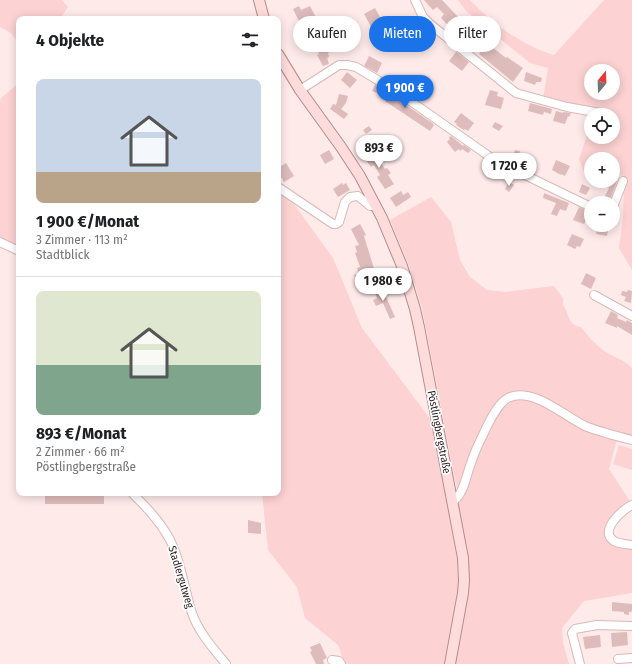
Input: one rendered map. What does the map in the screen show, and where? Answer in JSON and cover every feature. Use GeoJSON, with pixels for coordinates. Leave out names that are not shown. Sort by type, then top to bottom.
{"type":"FeatureCollection","features":[{"type":"Feature","properties":{"kind":"main road"},"geometry":{"type":"LineString","coordinates":[[258,0],[263,16]]}},
{"type":"Feature","properties":{"kind":"main road","name":"Pöstlingbergstraße"},"geometry":{"type":"LineString","coordinates":[[281,58],[347,156],[376,206],[402,266],[415,309],[463,558],[464,581],[461,607],[450,664]]}},
{"type":"Feature","properties":{"kind":"street"},"geometry":{"type":"LineString","coordinates":[[415,0],[423,17],[430,24],[516,93],[566,107],[584,110]]}},
{"type":"Feature","properties":{"kind":"street"},"geometry":{"type":"LineString","coordinates":[[302,89],[339,65],[347,64],[356,67],[399,93],[503,166],[527,176],[584,204]]}},
{"type":"Feature","properties":{"kind":"street"},"geometry":{"type":"LineString","coordinates":[[617,196],[623,181]]}},
{"type":"Feature","properties":{"kind":"street"},"geometry":{"type":"LineString","coordinates":[[281,189],[329,223],[333,224],[339,222],[345,202],[350,197],[358,196],[370,206],[376,206]]}},
{"type":"Feature","properties":{"kind":"street"},"geometry":{"type":"LineString","coordinates":[[0,242],[16,250]]}},
{"type":"Feature","properties":{"kind":"street"},"geometry":{"type":"LineString","coordinates":[[594,295],[632,316]]}},
{"type":"Feature","properties":{"kind":"street"},"geometry":{"type":"LineString","coordinates":[[452,500],[456,499],[461,493],[474,454],[494,414],[500,405],[509,397],[520,395],[534,398],[586,426],[604,433],[632,440]]}},
{"type":"Feature","properties":{"kind":"street","name":"Stadlergutweg"},"geometry":{"type":"LineString","coordinates":[[135,496],[156,519],[169,539],[177,558],[195,620],[204,636],[226,664]]}},
{"type":"Feature","properties":{"kind":"street"},"geometry":{"type":"LineString","coordinates":[[632,505],[616,517],[612,524],[610,533],[611,539],[615,542],[632,545]]}},
{"type":"Feature","properties":{"kind":"street"},"geometry":{"type":"LineString","coordinates":[[580,664],[572,633],[574,629],[598,625],[632,626]]}},
{"type":"Feature","properties":{"kind":"street"},"geometry":{"type":"LineString","coordinates":[[618,659],[632,658]]}},
{"type":"Feature","properties":{"kind":"street"},"geometry":{"type":"LineString","coordinates":[[332,660],[339,661],[341,664]]}},
{"type":"Feature","properties":{"kind":"shaded area"},"geometry":{"type":"Polygon","coordinates":[[[0,0],[62,0],[68,7],[62,16],[16,16],[16,40],[11,33],[0,27],[0,0]]]}},
{"type":"Feature","properties":{"kind":"shaded area"},"geometry":{"type":"Polygon","coordinates":[[[458,0],[470,0],[487,16],[472,16],[458,0]]]}},
{"type":"Feature","properties":{"kind":"shaded area"},"geometry":{"type":"Polygon","coordinates":[[[604,0],[632,0],[632,270],[619,248],[623,218],[624,176],[620,175],[620,152],[584,152],[584,172],[579,159],[584,144],[620,144],[620,108],[584,108],[584,112],[543,99],[548,68],[530,63],[501,40],[501,27],[530,46],[554,55],[604,0]]]}},
{"type":"Feature","properties":{"kind":"shaded area"},"geometry":{"type":"Polygon","coordinates":[[[16,86],[16,246],[0,237],[1,98],[16,86]]]}},
{"type":"Feature","properties":{"kind":"shaded area"},"geometry":{"type":"Polygon","coordinates":[[[281,186],[333,258],[362,328],[431,420],[457,558],[458,581],[467,584],[458,507],[471,470],[490,428],[502,407],[510,399],[526,398],[617,439],[609,469],[631,503],[611,521],[613,540],[632,549],[632,593],[584,601],[562,628],[563,643],[569,664],[345,664],[338,645],[305,618],[297,587],[268,550],[262,496],[281,496],[281,186]]]}},
{"type":"Feature","properties":{"kind":"shaded area"},"geometry":{"type":"Polygon","coordinates":[[[431,197],[451,222],[460,260],[470,277],[487,290],[506,292],[554,286],[563,298],[563,305],[571,322],[576,326],[581,327],[603,350],[625,362],[632,368],[632,437],[605,430],[587,423],[556,405],[508,395],[457,490],[422,308],[408,263],[390,220],[431,197]]]}},
{"type":"Feature","properties":{"kind":"shaded area"},"geometry":{"type":"Polygon","coordinates":[[[619,445],[632,449],[632,470],[613,464],[619,445]]]}},
{"type":"Feature","properties":{"kind":"building"},"geometry":{"type":"Polygon","coordinates":[[[424,0],[442,0],[457,16],[444,16],[444,21],[441,18],[444,14],[437,7],[433,10],[424,0]]]}},
{"type":"Feature","properties":{"kind":"building"},"geometry":{"type":"Polygon","coordinates":[[[299,6],[301,10],[310,6],[315,16],[296,16],[293,9],[299,6]]]}},
{"type":"Feature","properties":{"kind":"building"},"geometry":{"type":"Polygon","coordinates":[[[375,8],[379,16],[369,16],[369,23],[364,14],[375,8]]]}},
{"type":"Feature","properties":{"kind":"building"},"geometry":{"type":"Polygon","coordinates":[[[318,52],[330,52],[328,53],[329,57],[327,58],[329,64],[323,66],[317,55],[319,54],[318,52]]]}},
{"type":"Feature","properties":{"kind":"building"},"geometry":{"type":"Polygon","coordinates":[[[456,52],[469,62],[462,71],[449,61],[456,52]]]}},
{"type":"Feature","properties":{"kind":"building"},"geometry":{"type":"Polygon","coordinates":[[[480,52],[498,52],[523,68],[513,82],[479,54],[480,52]]]}},
{"type":"Feature","properties":{"kind":"building"},"geometry":{"type":"Polygon","coordinates":[[[369,56],[382,63],[377,73],[364,66],[369,56]]]}},
{"type":"Feature","properties":{"kind":"building"},"geometry":{"type":"Polygon","coordinates":[[[347,72],[357,80],[350,88],[341,80],[347,72]]]}},
{"type":"Feature","properties":{"kind":"building"},"geometry":{"type":"Polygon","coordinates":[[[526,72],[542,78],[541,82],[536,82],[535,85],[524,81],[526,72]]]}},
{"type":"Feature","properties":{"kind":"building"},"geometry":{"type":"Polygon","coordinates":[[[375,85],[432,123],[434,125],[430,131],[385,101],[388,97],[372,91],[375,85]]]}},
{"type":"Feature","properties":{"kind":"building"},"geometry":{"type":"Polygon","coordinates":[[[490,90],[498,92],[497,96],[504,98],[501,109],[485,105],[490,90]]]}},
{"type":"Feature","properties":{"kind":"building"},"geometry":{"type":"Polygon","coordinates":[[[339,94],[348,96],[346,103],[341,109],[348,114],[344,119],[330,109],[333,104],[336,105],[339,94]]]}},
{"type":"Feature","properties":{"kind":"building"},"geometry":{"type":"Polygon","coordinates":[[[530,103],[552,109],[551,114],[544,112],[543,115],[528,111],[530,103]]]}},
{"type":"Feature","properties":{"kind":"building"},"geometry":{"type":"Polygon","coordinates":[[[556,111],[571,113],[565,124],[553,121],[556,111]]]}},
{"type":"Feature","properties":{"kind":"building"},"geometry":{"type":"Polygon","coordinates":[[[461,113],[474,123],[468,131],[456,125],[457,124],[454,122],[461,113]]]}},
{"type":"Feature","properties":{"kind":"building"},"geometry":{"type":"Polygon","coordinates":[[[495,122],[503,126],[499,131],[492,127],[495,122]]]}},
{"type":"Feature","properties":{"kind":"building"},"geometry":{"type":"Polygon","coordinates":[[[369,126],[372,130],[366,134],[363,130],[369,126]]]}},
{"type":"Feature","properties":{"kind":"building"},"geometry":{"type":"Polygon","coordinates":[[[451,136],[463,146],[464,145],[471,150],[468,153],[462,149],[455,152],[447,142],[451,136]]]}},
{"type":"Feature","properties":{"kind":"building"},"geometry":{"type":"Polygon","coordinates":[[[329,150],[334,159],[325,164],[320,155],[329,150]]]}},
{"type":"Feature","properties":{"kind":"building"},"geometry":{"type":"Polygon","coordinates":[[[372,150],[385,169],[387,168],[391,173],[388,175],[394,184],[385,189],[377,177],[380,175],[374,165],[371,167],[363,156],[372,150]]]}},
{"type":"Feature","properties":{"kind":"building"},"geometry":{"type":"Polygon","coordinates":[[[515,150],[520,151],[518,157],[513,155],[515,150]]]}},
{"type":"Feature","properties":{"kind":"building"},"geometry":{"type":"Polygon","coordinates":[[[556,160],[570,166],[565,176],[552,170],[556,160]]]}},
{"type":"Feature","properties":{"kind":"building"},"geometry":{"type":"Polygon","coordinates":[[[286,163],[294,176],[284,182],[281,177],[281,166],[286,163]]]}},
{"type":"Feature","properties":{"kind":"building"},"geometry":{"type":"Polygon","coordinates":[[[509,182],[514,185],[509,192],[505,189],[509,182]]]}},
{"type":"Feature","properties":{"kind":"building"},"geometry":{"type":"Polygon","coordinates":[[[342,183],[343,185],[346,183],[350,190],[338,197],[333,189],[342,183]]]}},
{"type":"Feature","properties":{"kind":"building"},"geometry":{"type":"Polygon","coordinates":[[[582,184],[584,185],[584,188],[590,188],[586,195],[579,192],[582,184]]]}},
{"type":"Feature","properties":{"kind":"building"},"geometry":{"type":"Polygon","coordinates":[[[609,188],[614,188],[612,196],[605,196],[609,188]]]}},
{"type":"Feature","properties":{"kind":"building"},"geometry":{"type":"Polygon","coordinates":[[[401,191],[403,195],[408,192],[411,197],[396,207],[390,198],[401,191]]]}},
{"type":"Feature","properties":{"kind":"building"},"geometry":{"type":"Polygon","coordinates":[[[544,193],[569,203],[566,211],[560,209],[557,216],[551,214],[556,203],[543,198],[544,193]]]}},
{"type":"Feature","properties":{"kind":"building"},"geometry":{"type":"Polygon","coordinates":[[[579,207],[584,209],[584,224],[573,220],[579,207]]]}},
{"type":"Feature","properties":{"kind":"building"},"geometry":{"type":"Polygon","coordinates":[[[360,224],[366,235],[364,236],[376,275],[366,278],[367,282],[358,285],[354,275],[359,274],[357,268],[360,267],[355,253],[357,252],[355,246],[359,245],[351,229],[360,224]]]}},
{"type":"Feature","properties":{"kind":"building"},"geometry":{"type":"Polygon","coordinates":[[[596,232],[608,232],[607,236],[596,234],[596,232]]]}},
{"type":"Feature","properties":{"kind":"building"},"geometry":{"type":"Polygon","coordinates":[[[572,234],[584,239],[580,247],[577,246],[575,249],[567,245],[572,234]]]}},
{"type":"Feature","properties":{"kind":"building"},"geometry":{"type":"Polygon","coordinates":[[[586,273],[596,278],[591,289],[581,284],[586,273]]]}},
{"type":"Feature","properties":{"kind":"building"},"geometry":{"type":"Polygon","coordinates":[[[382,288],[395,317],[390,319],[383,303],[376,306],[373,300],[377,298],[374,291],[382,288]]]}},
{"type":"Feature","properties":{"kind":"building"},"geometry":{"type":"Polygon","coordinates":[[[628,290],[632,291],[631,303],[624,301],[626,297],[621,295],[622,291],[627,292],[628,290]]]}},
{"type":"Feature","properties":{"kind":"building"},"geometry":{"type":"Polygon","coordinates":[[[611,311],[618,315],[617,318],[626,322],[627,320],[632,323],[632,335],[617,326],[617,328],[605,323],[611,311]]]}},
{"type":"Feature","properties":{"kind":"building"},"geometry":{"type":"Polygon","coordinates":[[[45,496],[104,496],[104,504],[45,504],[45,496]]]}},
{"type":"Feature","properties":{"kind":"building"},"geometry":{"type":"Polygon","coordinates":[[[248,520],[261,523],[261,534],[248,533],[248,520]]]}},
{"type":"Feature","properties":{"kind":"building"},"geometry":{"type":"Polygon","coordinates":[[[612,602],[632,604],[632,611],[629,612],[629,615],[624,614],[624,612],[612,611],[612,602]]]}},
{"type":"Feature","properties":{"kind":"building"},"geometry":{"type":"Polygon","coordinates":[[[627,632],[628,645],[612,647],[611,633],[627,632]]]}},
{"type":"Feature","properties":{"kind":"building"},"geometry":{"type":"Polygon","coordinates":[[[600,635],[601,647],[585,649],[583,637],[600,635]]]}},
{"type":"Feature","properties":{"kind":"building"},"geometry":{"type":"Polygon","coordinates":[[[320,643],[327,658],[323,660],[324,664],[316,664],[310,652],[312,651],[310,647],[320,643]]]}}]}
